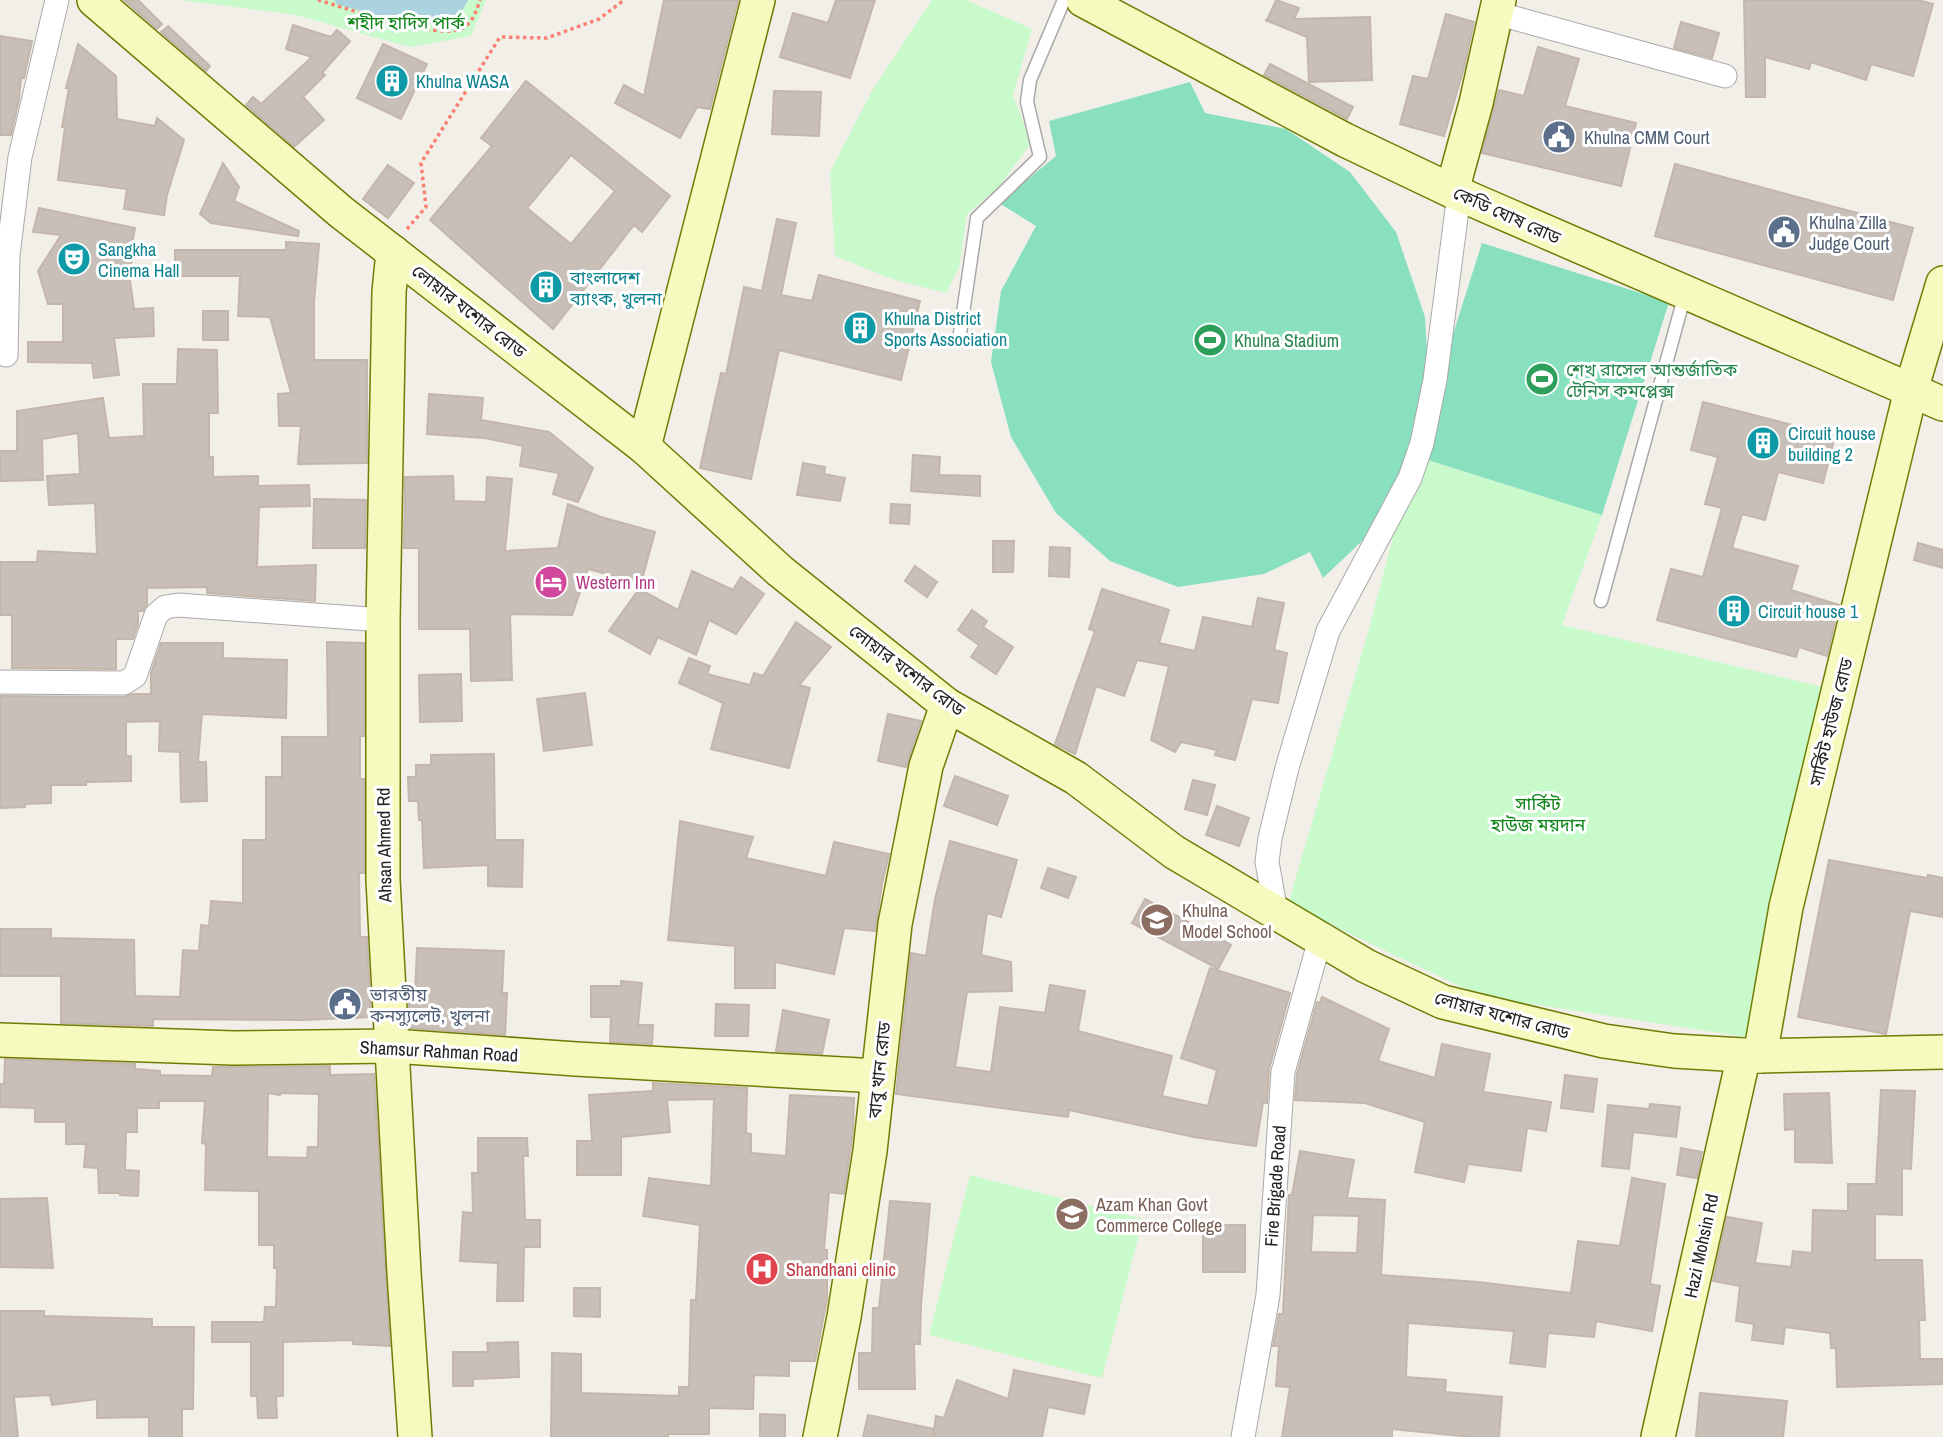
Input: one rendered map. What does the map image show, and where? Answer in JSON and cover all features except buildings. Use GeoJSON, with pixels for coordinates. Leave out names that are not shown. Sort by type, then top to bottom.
{"type":"FeatureCollection","features":[{"type":"Feature","properties":{"kind":"main road","name":"লোয়ার যশোর রোড"},"geometry":{"type":"LineString","coordinates":[[94,0],[341,212],[644,447],[780,571],[947,705],[1076,778],[1174,852],[1366,966],[1443,1002],[1604,1041],[1674,1051],[1752,1055],[1943,1052]]}},
{"type":"Feature","properties":{"kind":"main road"},"geometry":{"type":"LineString","coordinates":[[644,447],[758,0]]}},
{"type":"Feature","properties":{"kind":"main road","name":"কেডি ঘোষ রোড"},"geometry":{"type":"LineString","coordinates":[[1083,0],[1345,140],[1456,193],[1943,404]]}},
{"type":"Feature","properties":{"kind":"main road"},"geometry":{"type":"LineString","coordinates":[[1456,193],[1498,7]]}},
{"type":"Feature","properties":{"kind":"main road","name":"Ahsan Ahmed Rd"},"geometry":{"type":"LineString","coordinates":[[392,250],[383,621],[383,880],[415,1437]]}},
{"type":"Feature","properties":{"kind":"main road","name":"সার্কিট হাউজ রোড"},"geometry":{"type":"LineString","coordinates":[[1752,1055],[1911,390],[1943,283]]}},
{"type":"Feature","properties":{"kind":"main road","name":"বাবু খান রোড"},"geometry":{"type":"LineString","coordinates":[[820,1437],[844,1317],[870,1151],[895,924],[926,766],[947,705]]}},
{"type":"Feature","properties":{"kind":"main road","name":"Shamsur Rahman Road"},"geometry":{"type":"LineString","coordinates":[[0,1040],[233,1048],[393,1046],[878,1076]]}},
{"type":"Feature","properties":{"kind":"main road","name":"Hazi Mohsin Rd"},"geometry":{"type":"LineString","coordinates":[[1658,1437],[1752,1055]]}},
{"type":"Feature","properties":{"kind":"street"},"geometry":{"type":"LineString","coordinates":[[6,355],[8,255],[20,157],[57,0]]}},
{"type":"Feature","properties":{"kind":"street"},"geometry":{"type":"LineString","coordinates":[[1498,7],[1725,76]]}},
{"type":"Feature","properties":{"kind":"street"},"geometry":{"type":"LineString","coordinates":[[1271,910],[1274,901],[1267,862],[1270,838],[1287,768],[1328,631],[1410,478],[1422,443],[1435,380],[1456,193]]}},
{"type":"Feature","properties":{"kind":"street"},"geometry":{"type":"LineString","coordinates":[[0,682],[124,683],[135,676],[156,615],[165,607],[177,605],[383,621]]}},
{"type":"Feature","properties":{"kind":"street","name":"Fire Brigade Road"},"geometry":{"type":"LineString","coordinates":[[1243,1437],[1268,1295],[1283,1072],[1320,939]]}},
{"type":"Feature","properties":{"kind":"lane"},"geometry":{"type":"LineString","coordinates":[[959,340],[977,218],[1040,157],[1027,102],[1030,80],[1064,0]]}},
{"type":"Feature","properties":{"kind":"lane"},"geometry":{"type":"LineString","coordinates":[[1601,601],[1685,294]]}},
{"type":"Feature","properties":{"kind":"path"},"geometry":{"type":"LineString","coordinates":[[318,0],[421,29],[447,32],[463,29],[475,16],[480,0]]}},
{"type":"Feature","properties":{"kind":"path"},"geometry":{"type":"LineString","coordinates":[[392,250],[426,207],[421,163],[500,37],[547,37],[599,19],[624,0]]}},
{"type":"Feature","properties":{"kind":"green space","name":"শহীদ হাদিস পার্ক"},"geometry":{"type":"Polygon","coordinates":[[[180,0],[486,0],[471,36],[410,47],[296,15],[180,0]]]}},
{"type":"Feature","properties":{"kind":"green space"},"geometry":{"type":"Polygon","coordinates":[[[932,0],[966,0],[1032,29],[1013,95],[1031,143],[998,188],[967,214],[959,268],[946,293],[892,279],[835,256],[830,172],[872,91],[932,0]]]}},
{"type":"Feature","properties":{"kind":"green space","name":"Khulna Stadium"},"geometry":{"type":"Polygon","coordinates":[[[1190,82],[1205,113],[1286,129],[1350,172],[1396,232],[1425,317],[1429,390],[1419,441],[1482,243],[1669,302],[1602,515],[1415,456],[1379,525],[1323,578],[1310,552],[1264,574],[1178,587],[1110,561],[1056,513],[1011,437],[991,362],[1001,291],[1036,226],[999,203],[1056,156],[1049,121],[1190,82]]]}},
{"type":"Feature","properties":{"kind":"green space","name":"সার্কিট হাউজ ময়দান"},"geometry":{"type":"Polygon","coordinates":[[[1414,456],[1602,515],[1562,625],[1831,689],[1746,1037],[1480,996],[1288,904],[1369,629],[1414,456]]]}},
{"type":"Feature","properties":{"kind":"green space","name":"Azam Khan Govt Commerce College"},"geometry":{"type":"Polygon","coordinates":[[[970,1175],[1143,1219],[1102,1378],[929,1335],[970,1175]]]}},
{"type":"Feature","properties":{"kind":"water"},"geometry":{"type":"Polygon","coordinates":[[[335,0],[468,0],[454,26],[391,19],[336,4],[335,0]]]}},
{"type":"Feature","properties":{"kind":"place","name":"Khulna WASA"},"geometry":{"type":"Point","coordinates":[392,81]}},
{"type":"Feature","properties":{"kind":"place","name":"Khulna CMM Court"},"geometry":{"type":"Point","coordinates":[1559,137]}},
{"type":"Feature","properties":{"kind":"place","name":"Khulna Zilla Judge Court"},"geometry":{"type":"Point","coordinates":[1784,232]}},
{"type":"Feature","properties":{"kind":"place","name":"Sangkha Cinema Hall"},"geometry":{"type":"Point","coordinates":[74,259]}},
{"type":"Feature","properties":{"kind":"place","name":"বাংলাদেশ ব্যাংক, খুলনা"},"geometry":{"type":"Point","coordinates":[546,287]}},
{"type":"Feature","properties":{"kind":"place","name":"Khulna District Sports Association"},"geometry":{"type":"Point","coordinates":[860,328]}},
{"type":"Feature","properties":{"kind":"place","name":"Khulna Stadium"},"geometry":{"type":"Point","coordinates":[1210,340]}},
{"type":"Feature","properties":{"kind":"place","name":"শেখ রাসেল আন্তর্জাতিক টেনিস কমপ্লেক্স"},"geometry":{"type":"Point","coordinates":[1542,379]}},
{"type":"Feature","properties":{"kind":"place","name":"Circuit house building 2"},"geometry":{"type":"Point","coordinates":[1763,443]}},
{"type":"Feature","properties":{"kind":"place","name":"Western Inn"},"geometry":{"type":"Point","coordinates":[551,582]}},
{"type":"Feature","properties":{"kind":"place","name":"Circuit house 1"},"geometry":{"type":"Point","coordinates":[1734,611]}},
{"type":"Feature","properties":{"kind":"place","name":"Khulna Model School"},"geometry":{"type":"Point","coordinates":[1157,920]}},
{"type":"Feature","properties":{"kind":"place","name":"ভারতীয় কনস্যুলেট, খুলনা"},"geometry":{"type":"Point","coordinates":[345,1004]}},
{"type":"Feature","properties":{"kind":"place","name":"Azam Khan Govt Commerce College"},"geometry":{"type":"Point","coordinates":[1072,1214]}},
{"type":"Feature","properties":{"kind":"place","name":"Shandhani clinic"},"geometry":{"type":"Point","coordinates":[762,1269]}}]}
